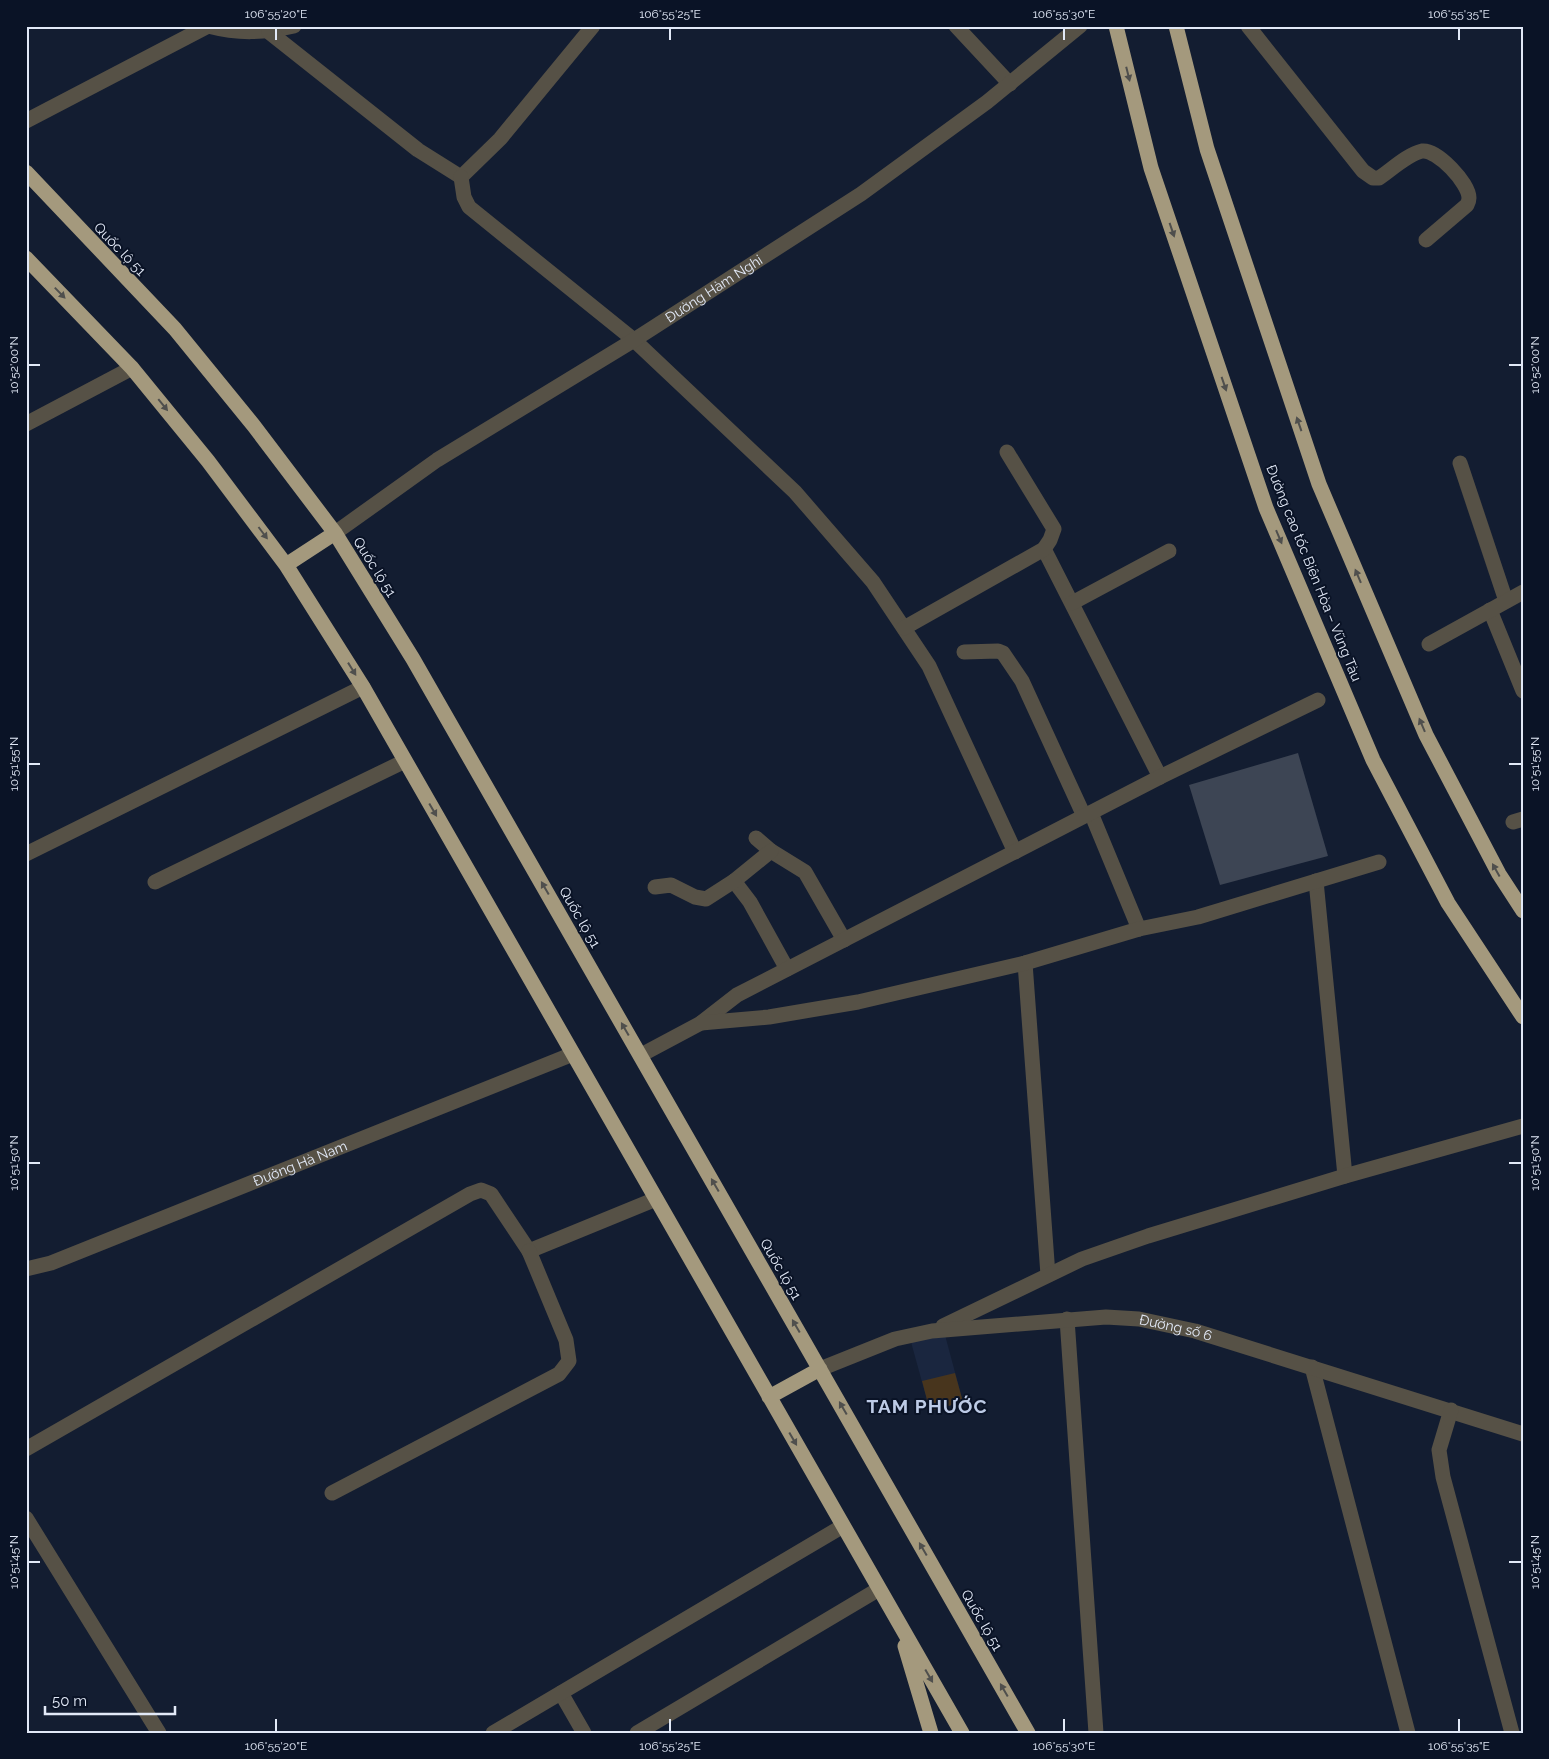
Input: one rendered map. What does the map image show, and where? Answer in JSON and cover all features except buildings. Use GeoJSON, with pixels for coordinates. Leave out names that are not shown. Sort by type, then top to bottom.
{"type":"FeatureCollection","features":[{"type":"Feature","properties":{"kind":"highway","name":"Đường cao tốc Biên Hòa – Vũng Tàu"},"geometry":{"type":"LineString","coordinates":[[1116,26],[1151,168],[1266,508],[1373,760],[1448,904],[1523,1017]]}},
{"type":"Feature","properties":{"kind":"highway"},"geometry":{"type":"LineString","coordinates":[[1176,26],[1207,149],[1319,484],[1426,734],[1499,874],[1523,911]]}},
{"type":"Feature","properties":{"kind":"highway","name":"Quốc lộ 51"},"geometry":{"type":"LineString","coordinates":[[26,172],[175,329],[254,426],[334,533],[414,659],[1028,1733]]}},
{"type":"Feature","properties":{"kind":"highway"},"geometry":{"type":"LineString","coordinates":[[26,258],[132,368],[208,461],[286,565],[363,688],[962,1733]]}},
{"type":"Feature","properties":{"kind":"highway"},"geometry":{"type":"LineString","coordinates":[[286,565],[334,533]]}},
{"type":"Feature","properties":{"kind":"highway"},"geometry":{"type":"LineString","coordinates":[[769,1397],[820,1368]]}},
{"type":"Feature","properties":{"kind":"highway"},"geometry":{"type":"LineString","coordinates":[[896,1618],[931,1733]]}},
{"type":"Feature","properties":{"kind":"street"},"geometry":{"type":"LineString","coordinates":[[26,121],[208,26],[245,33],[269,32],[294,26]]}},
{"type":"Feature","properties":{"kind":"street"},"geometry":{"type":"LineString","coordinates":[[461,177],[500,139],[594,26]]}},
{"type":"Feature","properties":{"kind":"street"},"geometry":{"type":"LineString","coordinates":[[956,26],[1010,84]]}},
{"type":"Feature","properties":{"kind":"street"},"geometry":{"type":"LineString","coordinates":[[1248,26],[1363,171],[1373,178],[1379,178],[1417,153],[1430,152],[1443,158],[1467,190],[1469,197],[1467,205],[1426,240]]}},
{"type":"Feature","properties":{"kind":"street","name":"Đường Hàm Nghi"},"geometry":{"type":"LineString","coordinates":[[334,533],[437,460],[634,340],[861,194],[1010,84],[1075,28]]}},
{"type":"Feature","properties":{"kind":"street"},"geometry":{"type":"LineString","coordinates":[[269,32],[418,150],[461,177],[464,197],[469,208],[634,340],[795,492],[873,582],[929,666],[1014,852]]}},
{"type":"Feature","properties":{"kind":"street"},"geometry":{"type":"LineString","coordinates":[[26,424],[132,368]]}},
{"type":"Feature","properties":{"kind":"street"},"geometry":{"type":"LineString","coordinates":[[904,628],[1044,549],[1050,540],[1054,529],[1007,452]]}},
{"type":"Feature","properties":{"kind":"street"},"geometry":{"type":"LineString","coordinates":[[1460,463],[1506,601]]}},
{"type":"Feature","properties":{"kind":"street"},"geometry":{"type":"LineString","coordinates":[[1044,549],[1160,777]]}},
{"type":"Feature","properties":{"kind":"street"},"geometry":{"type":"LineString","coordinates":[[1072,603],[1169,551]]}},
{"type":"Feature","properties":{"kind":"street"},"geometry":{"type":"LineString","coordinates":[[1429,644],[1523,592]]}},
{"type":"Feature","properties":{"kind":"street"},"geometry":{"type":"LineString","coordinates":[[1490,610],[1523,691]]}},
{"type":"Feature","properties":{"kind":"street"},"geometry":{"type":"LineString","coordinates":[[964,652],[998,651],[1003,653],[1022,681],[1088,814],[1139,929]]}},
{"type":"Feature","properties":{"kind":"street"},"geometry":{"type":"LineString","coordinates":[[26,854],[363,688]]}},
{"type":"Feature","properties":{"kind":"street"},"geometry":{"type":"LineString","coordinates":[[641,1055],[701,1023],[737,994],[1160,777],[1318,700]]}},
{"type":"Feature","properties":{"kind":"street"},"geometry":{"type":"LineString","coordinates":[[154,882],[405,761]]}},
{"type":"Feature","properties":{"kind":"street"},"geometry":{"type":"LineString","coordinates":[[756,838],[771,851],[805,872],[844,940]]}},
{"type":"Feature","properties":{"kind":"street"},"geometry":{"type":"LineString","coordinates":[[655,887],[671,885],[694,897],[706,899],[734,881],[771,851]]}},
{"type":"Feature","properties":{"kind":"street"},"geometry":{"type":"LineString","coordinates":[[701,1023],[769,1017],[858,1002],[1025,964],[1139,929],[1198,917],[1379,862]]}},
{"type":"Feature","properties":{"kind":"street"},"geometry":{"type":"LineString","coordinates":[[734,881],[750,902],[786,969]]}},
{"type":"Feature","properties":{"kind":"street"},"geometry":{"type":"LineString","coordinates":[[1316,881],[1345,1176]]}},
{"type":"Feature","properties":{"kind":"street"},"geometry":{"type":"LineString","coordinates":[[1025,964],[1048,1276]]}},
{"type":"Feature","properties":{"kind":"street","name":"Đường Hà Nam"},"geometry":{"type":"LineString","coordinates":[[26,1269],[60,1259],[573,1054]]}},
{"type":"Feature","properties":{"kind":"street"},"geometry":{"type":"LineString","coordinates":[[932,1331],[1082,1259],[1148,1236],[1345,1176],[1523,1126]]}},
{"type":"Feature","properties":{"kind":"street"},"geometry":{"type":"LineString","coordinates":[[26,1449],[476,1192],[481,1190],[491,1194],[529,1251],[566,1340],[569,1361],[559,1374],[332,1493]]}},
{"type":"Feature","properties":{"kind":"street"},"geometry":{"type":"LineString","coordinates":[[529,1251],[656,1199]]}},
{"type":"Feature","properties":{"kind":"street","name":"Đường số 6"},"geometry":{"type":"LineString","coordinates":[[820,1368],[895,1339],[932,1331],[1067,1319],[1106,1317],[1139,1319],[1168,1325],[1312,1367],[1523,1434]]}},
{"type":"Feature","properties":{"kind":"street"},"geometry":{"type":"LineString","coordinates":[[1067,1319],[1096,1733]]}},
{"type":"Feature","properties":{"kind":"street"},"geometry":{"type":"LineString","coordinates":[[1312,1367],[1408,1733]]}},
{"type":"Feature","properties":{"kind":"street"},"geometry":{"type":"LineString","coordinates":[[1451,1410],[1439,1450],[1443,1477],[1512,1733]]}},
{"type":"Feature","properties":{"kind":"street"},"geometry":{"type":"LineString","coordinates":[[26,1518],[159,1733]]}},
{"type":"Feature","properties":{"kind":"street"},"geometry":{"type":"LineString","coordinates":[[493,1733],[843,1526]]}},
{"type":"Feature","properties":{"kind":"street"},"geometry":{"type":"LineString","coordinates":[[637,1733],[879,1589]]}},
{"type":"Feature","properties":{"kind":"street"},"geometry":{"type":"LineString","coordinates":[[560,1692],[584,1733]]}},
{"type":"Feature","properties":{"kind":"shaded area"},"geometry":{"type":"Polygon","coordinates":[[[1298,753],[1328,856],[1220,885],[1189,785],[1298,753]]]}},
{"type":"Feature","properties":{"kind":"shaded area"},"geometry":{"type":"Polygon","coordinates":[[[945,1335],[963,1402],[930,1411],[911,1342],[945,1335]]]}},
{"type":"Feature","properties":{"kind":"district","name":"TAM PHƯỚC"},"geometry":{"type":"Point","coordinates":[927,1406]}}]}
